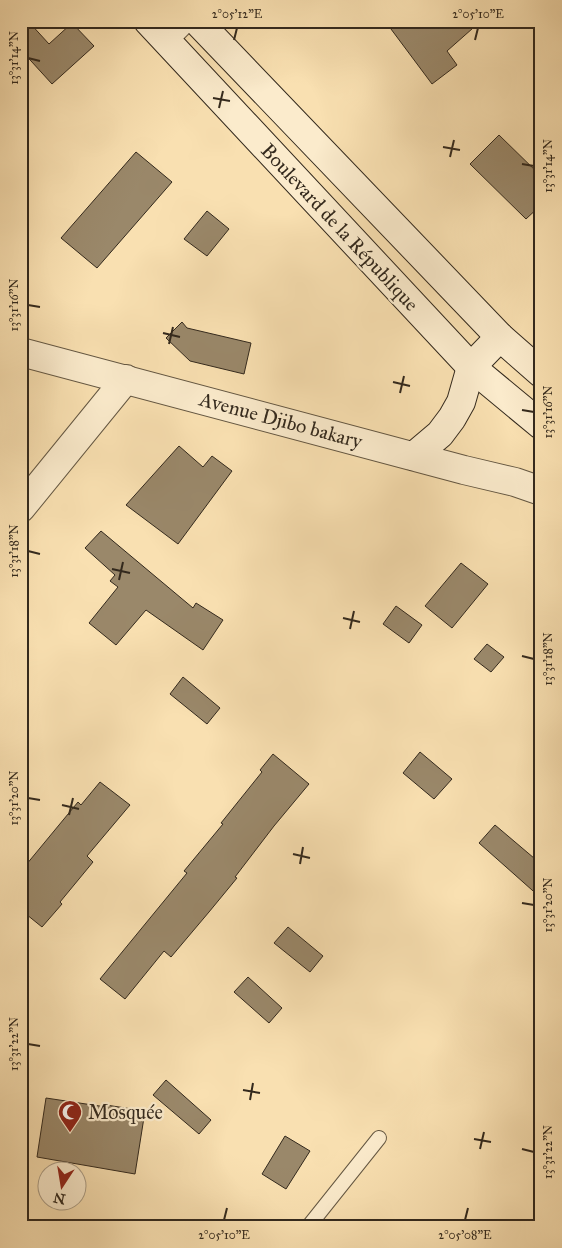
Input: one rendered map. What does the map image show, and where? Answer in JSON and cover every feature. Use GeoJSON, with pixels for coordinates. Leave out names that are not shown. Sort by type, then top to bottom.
{"type":"FeatureCollection","features":[{"type":"Feature","properties":{"kind":"main road","name":"Boulevard de la République"},"geometry":{"type":"LineString","coordinates":[[148,21],[471,368],[541,425]]}},
{"type":"Feature","properties":{"kind":"main road","name":"Boulevard de la République"},"geometry":{"type":"LineString","coordinates":[[197,21],[500,337],[541,372]]}},
{"type":"Feature","properties":{"kind":"main road"},"geometry":{"type":"LineString","coordinates":[[318,203],[345,177]]}},
{"type":"Feature","properties":{"kind":"main road"},"geometry":{"type":"LineString","coordinates":[[414,456],[440,434],[452,418],[461,402],[471,368],[500,337]]}},
{"type":"Feature","properties":{"kind":"main road","name":"Avenue Djibo bakary"},"geometry":{"type":"LineString","coordinates":[[21,352],[515,482],[541,491]]}},
{"type":"Feature","properties":{"kind":"main road"},"geometry":{"type":"LineString","coordinates":[[21,508],[126,379]]}},
{"type":"Feature","properties":{"kind":"lane"},"geometry":{"type":"LineString","coordinates":[[168,44],[191,21]]}},
{"type":"Feature","properties":{"kind":"lane"},"geometry":{"type":"LineString","coordinates":[[308,1227],[379,1138]]}},
{"type":"Feature","properties":{"kind":"building"},"geometry":{"type":"Polygon","coordinates":[[[21,21],[28,21],[49,44],[72,23],[94,46],[52,84],[21,50],[21,21]]]}},
{"type":"Feature","properties":{"kind":"building"},"geometry":{"type":"Polygon","coordinates":[[[385,21],[481,21],[447,51],[457,65],[432,84],[385,21]]]}},
{"type":"Feature","properties":{"kind":"building"},"geometry":{"type":"Polygon","coordinates":[[[499,135],[541,176],[541,205],[526,219],[470,164],[499,135]]]}},
{"type":"Feature","properties":{"kind":"building"},"geometry":{"type":"Polygon","coordinates":[[[136,152],[172,182],[97,268],[61,238],[136,152]]]}},
{"type":"Feature","properties":{"kind":"building"},"geometry":{"type":"Polygon","coordinates":[[[207,211],[229,229],[207,256],[184,239],[207,211]]]}},
{"type":"Feature","properties":{"kind":"building"},"geometry":{"type":"Polygon","coordinates":[[[182,322],[187,328],[251,343],[244,374],[190,361],[166,338],[182,322]]]}},
{"type":"Feature","properties":{"kind":"building"},"geometry":{"type":"Polygon","coordinates":[[[179,446],[203,467],[212,456],[232,471],[178,544],[126,505],[179,446]]]}},
{"type":"Feature","properties":{"kind":"building"},"geometry":{"type":"Polygon","coordinates":[[[101,531],[193,608],[196,603],[223,620],[203,650],[146,610],[116,645],[89,623],[118,587],[110,581],[115,575],[85,548],[101,531]]]}},
{"type":"Feature","properties":{"kind":"building"},"geometry":{"type":"Polygon","coordinates":[[[461,563],[488,584],[452,628],[425,606],[461,563]]]}},
{"type":"Feature","properties":{"kind":"building"},"geometry":{"type":"Polygon","coordinates":[[[396,606],[422,625],[409,643],[383,624],[396,606]]]}},
{"type":"Feature","properties":{"kind":"building"},"geometry":{"type":"Polygon","coordinates":[[[487,644],[504,657],[491,672],[474,659],[487,644]]]}},
{"type":"Feature","properties":{"kind":"building"},"geometry":{"type":"Polygon","coordinates":[[[183,677],[220,708],[207,724],[170,694],[183,677]]]}},
{"type":"Feature","properties":{"kind":"building"},"geometry":{"type":"Polygon","coordinates":[[[420,752],[452,779],[434,799],[403,773],[420,752]]]}},
{"type":"Feature","properties":{"kind":"building"},"geometry":{"type":"Polygon","coordinates":[[[273,754],[309,784],[274,826],[235,877],[237,878],[171,957],[164,951],[125,999],[100,979],[187,873],[184,871],[223,824],[221,823],[262,772],[260,770],[273,754]]]}},
{"type":"Feature","properties":{"kind":"building"},"geometry":{"type":"Polygon","coordinates":[[[100,782],[130,805],[87,856],[93,862],[60,902],[62,904],[42,927],[21,910],[21,871],[78,802],[81,805],[100,782]]]}},
{"type":"Feature","properties":{"kind":"building"},"geometry":{"type":"Polygon","coordinates":[[[495,825],[541,864],[541,898],[479,843],[495,825]]]}},
{"type":"Feature","properties":{"kind":"building"},"geometry":{"type":"Polygon","coordinates":[[[288,927],[323,956],[310,972],[274,943],[288,927]]]}},
{"type":"Feature","properties":{"kind":"building"},"geometry":{"type":"Polygon","coordinates":[[[248,977],[282,1008],[269,1023],[234,992],[248,977]]]}},
{"type":"Feature","properties":{"kind":"building"},"geometry":{"type":"Polygon","coordinates":[[[166,1080],[211,1120],[199,1134],[153,1095],[166,1080]]]}},
{"type":"Feature","properties":{"kind":"building"},"geometry":{"type":"Polygon","coordinates":[[[46,1098],[145,1111],[135,1174],[88,1166],[88,1160],[54,1160],[37,1157],[46,1098]]]}},
{"type":"Feature","properties":{"kind":"building"},"geometry":{"type":"Polygon","coordinates":[[[285,1136],[310,1151],[286,1189],[262,1174],[285,1136]]]}},
{"type":"Feature","properties":{"kind":"place","name":"Mosquée"},"geometry":{"type":"Point","coordinates":[70,1133]}}]}
